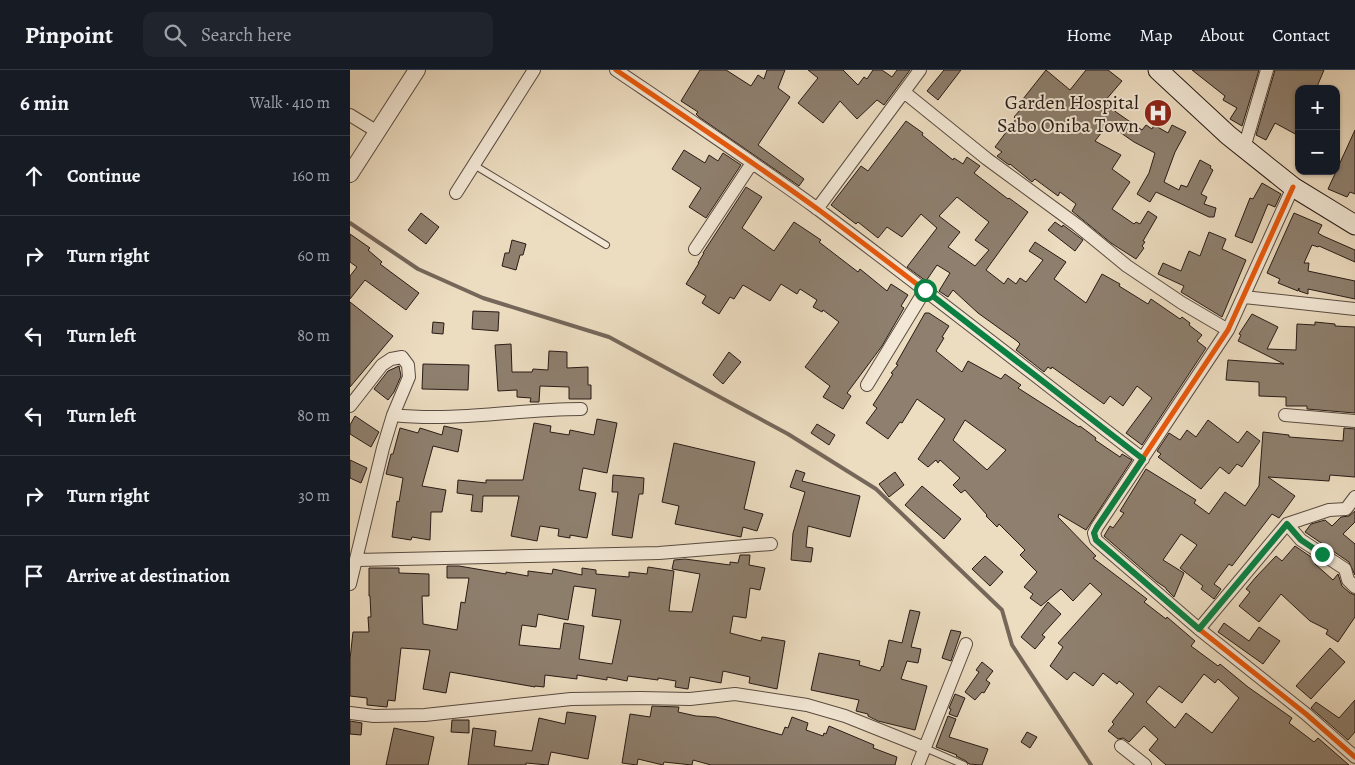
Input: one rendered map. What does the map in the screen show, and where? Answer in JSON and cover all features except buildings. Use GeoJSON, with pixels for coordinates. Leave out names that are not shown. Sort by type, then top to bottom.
{"type":"FeatureCollection","features":[{"type":"Feature","properties":{"kind":"main road"},"geometry":{"type":"LineString","coordinates":[[1158,70],[1244,148],[1293,188],[1355,225]]}},
{"type":"Feature","properties":{"kind":"street"},"geometry":{"type":"LineString","coordinates":[[350,174],[417,70]]}},
{"type":"Feature","properties":{"kind":"street"},"geometry":{"type":"LineString","coordinates":[[456,193],[534,70]]}},
{"type":"Feature","properties":{"kind":"street"},"geometry":{"type":"LineString","coordinates":[[616,70],[817,210],[925,290],[1143,459]]}},
{"type":"Feature","properties":{"kind":"street"},"geometry":{"type":"LineString","coordinates":[[817,210],[920,70]]}},
{"type":"Feature","properties":{"kind":"street"},"geometry":{"type":"LineString","coordinates":[[1244,148],[1267,70]]}},
{"type":"Feature","properties":{"kind":"street"},"geometry":{"type":"LineString","coordinates":[[904,92],[1127,266],[1182,303],[1228,330]]}},
{"type":"Feature","properties":{"kind":"street"},"geometry":{"type":"LineString","coordinates":[[350,115],[376,131]]}},
{"type":"Feature","properties":{"kind":"street"},"geometry":{"type":"LineString","coordinates":[[695,249],[752,163]]}},
{"type":"Feature","properties":{"kind":"street"},"geometry":{"type":"LineString","coordinates":[[1293,188],[1228,330],[1094,533],[1096,540],[1199,629],[1306,714],[1355,757]]}},
{"type":"Feature","properties":{"kind":"street"},"geometry":{"type":"LineString","coordinates":[[867,385],[925,290]]}},
{"type":"Feature","properties":{"kind":"street"},"geometry":{"type":"LineString","coordinates":[[1244,297],[1355,309]]}},
{"type":"Feature","properties":{"kind":"street"},"geometry":{"type":"LineString","coordinates":[[350,406],[382,365],[391,359],[402,357],[408,365],[409,378],[393,414],[383,448],[350,584]]}},
{"type":"Feature","properties":{"kind":"street"},"geometry":{"type":"LineString","coordinates":[[393,414],[434,418],[463,418],[554,409],[581,409]]}},
{"type":"Feature","properties":{"kind":"street"},"geometry":{"type":"LineString","coordinates":[[1286,415],[1355,421]]}},
{"type":"Feature","properties":{"kind":"street"},"geometry":{"type":"LineString","coordinates":[[1199,629],[1287,524],[1329,510],[1346,509],[1355,497]]}},
{"type":"Feature","properties":{"kind":"street"},"geometry":{"type":"LineString","coordinates":[[1287,524],[1301,540],[1345,569],[1348,580],[1355,587]]}},
{"type":"Feature","properties":{"kind":"street"},"geometry":{"type":"LineString","coordinates":[[356,560],[659,553],[771,544]]}},
{"type":"Feature","properties":{"kind":"street"},"geometry":{"type":"LineString","coordinates":[[918,765],[966,644]]}},
{"type":"Feature","properties":{"kind":"street"},"geometry":{"type":"LineString","coordinates":[[350,713],[374,716],[425,715],[571,699],[690,699],[735,694],[807,705],[844,716],[925,748]]}},
{"type":"Feature","properties":{"kind":"street"},"geometry":{"type":"LineString","coordinates":[[1121,746],[1144,765]]}},
{"type":"Feature","properties":{"kind":"lane"},"geometry":{"type":"LineString","coordinates":[[474,165],[606,245]]}},
{"type":"Feature","properties":{"kind":"lane"},"geometry":{"type":"LineString","coordinates":[[925,748],[964,765]]}},
{"type":"Feature","properties":{"kind":"waterway"},"geometry":{"type":"LineString","coordinates":[[350,223],[418,269],[483,298],[609,337],[788,434],[876,489],[1002,610],[1012,645],[1091,765]]}},
{"type":"Feature","properties":{"kind":"cycle path"},"geometry":{"type":"LineString","coordinates":[[616,70],[819,210],[1143,459]]}},
{"type":"Feature","properties":{"kind":"cycle path"},"geometry":{"type":"LineString","coordinates":[[1293,187],[1228,330],[1094,533],[1096,540],[1199,629],[1306,714],[1355,757]]}},
{"type":"Feature","properties":{"kind":"place","name":"Garden Hospital Sabo Oniba Town"},"geometry":{"type":"Point","coordinates":[1158,113]}},
{"type":"Feature","properties":{"kind":"route"},"geometry":{"type":"LineString","coordinates":[[925,290],[1143,459],[1097,527],[1094,533],[1096,540],[1199,629],[1287,524],[1301,540],[1322,554]]}}]}
